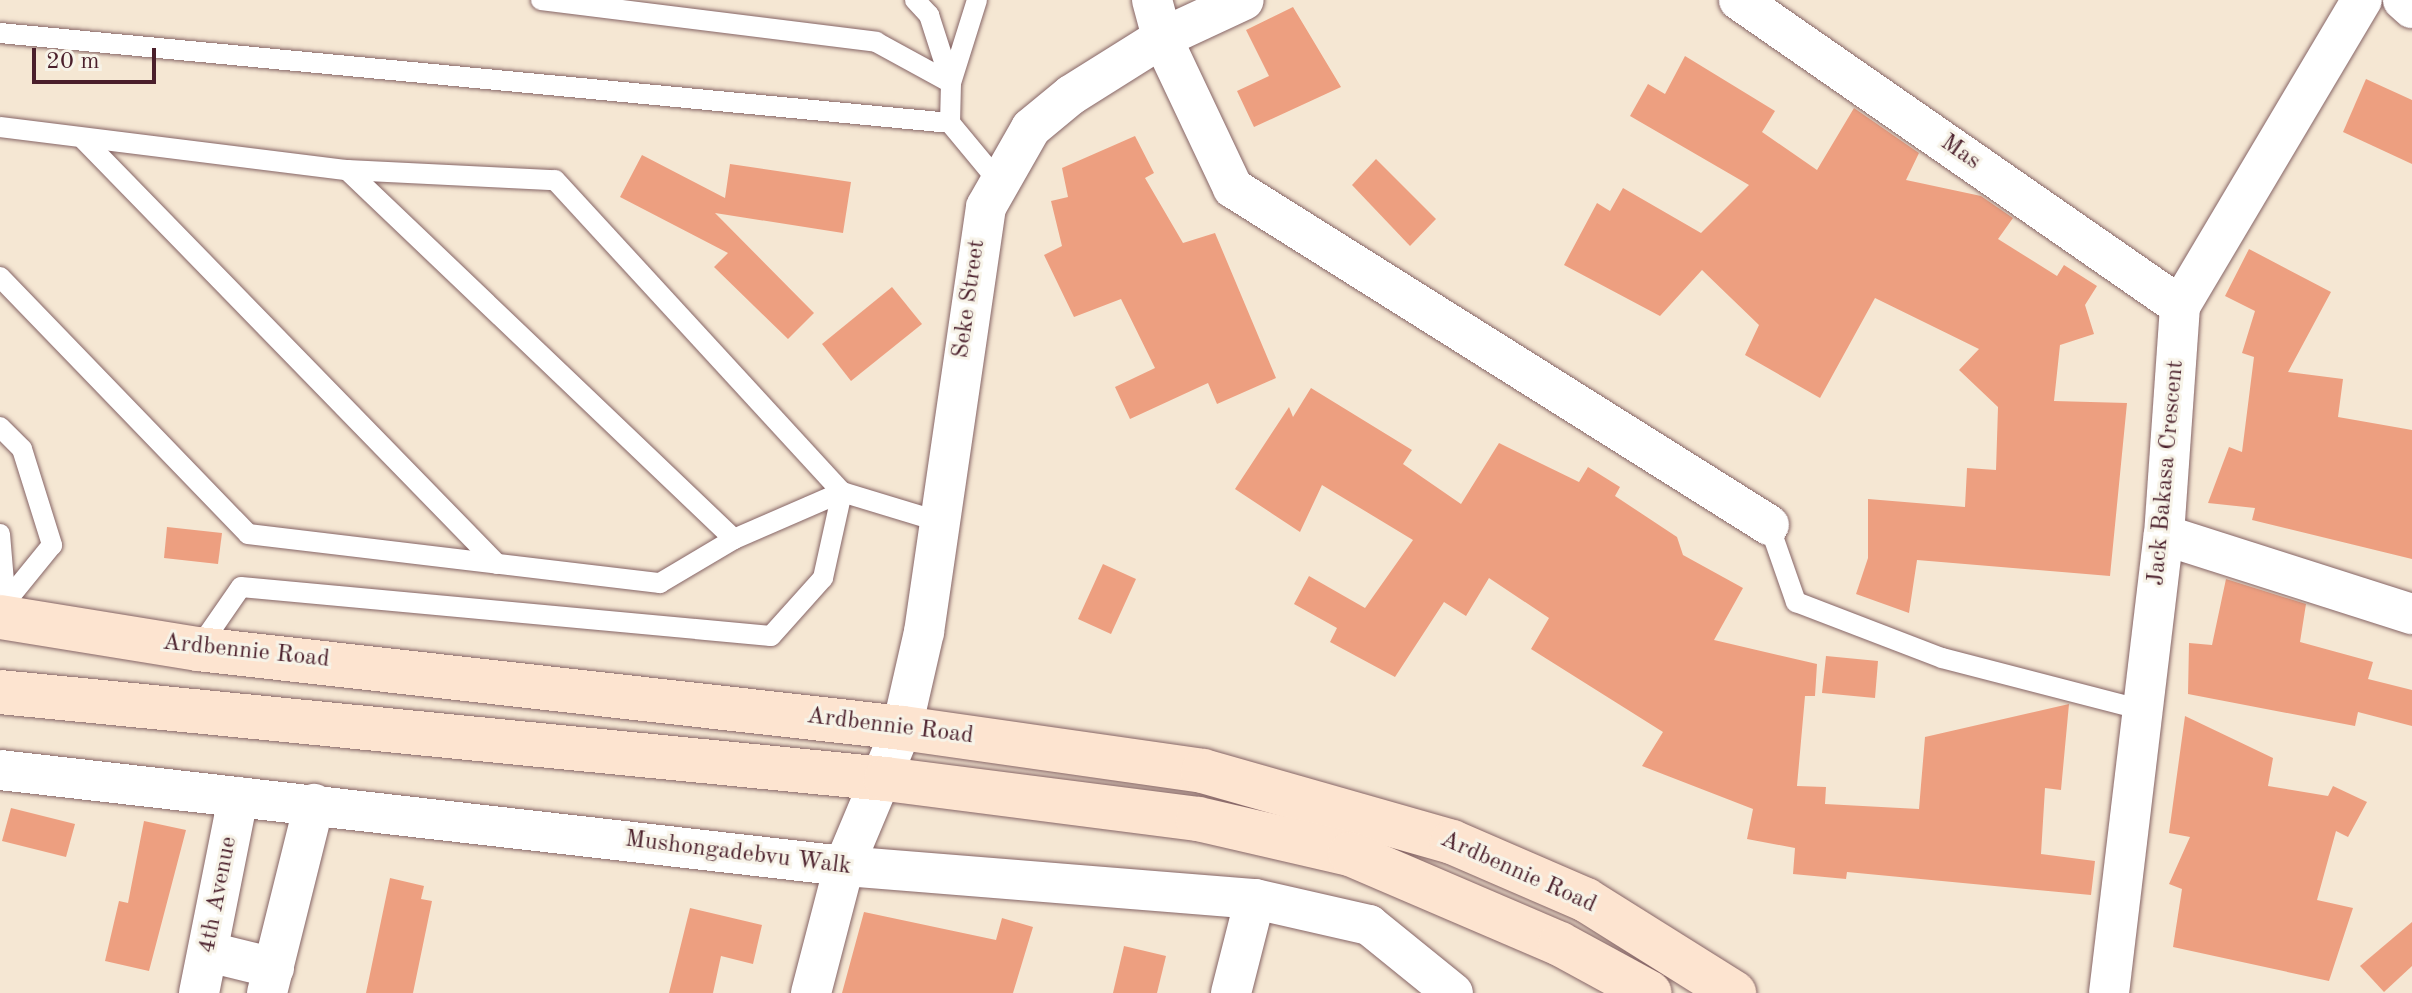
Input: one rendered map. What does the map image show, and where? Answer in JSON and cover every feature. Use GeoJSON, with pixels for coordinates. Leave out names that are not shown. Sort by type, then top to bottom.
{"type":"FeatureCollection","features":[{"type":"Feature","properties":{"kind":"main road","name":"Ardbennie Road"},"geometry":{"type":"LineString","coordinates":[[3,610],[198,649],[902,728],[1203,771],[1364,812],[1586,900],[1734,993]]}},
{"type":"Feature","properties":{"kind":"main road","name":"Ardbennie Road"},"geometry":{"type":"LineString","coordinates":[[0,692],[886,779],[1198,819],[1350,854],[1546,937],[1650,993]]}},
{"type":"Feature","properties":{"kind":"street","name":"Seke Street"},"geometry":{"type":"LineString","coordinates":[[811,993],[844,866],[886,779],[902,728],[941,522],[977,238],[999,182],[1031,128],[1157,19],[1244,0]]}},
{"type":"Feature","properties":{"kind":"street","name":"Mas"},"geometry":{"type":"LineString","coordinates":[[1739,0],[2180,306]]}},
{"type":"Feature","properties":{"kind":"street","name":"Jack Bakasa Crescent"},"geometry":{"type":"LineString","coordinates":[[2109,993],[2164,535],[2180,306],[2362,0]]}},
{"type":"Feature","properties":{"kind":"street"},"geometry":{"type":"LineString","coordinates":[[2403,0],[2412,8]]}},
{"type":"Feature","properties":{"kind":"street"},"geometry":{"type":"LineString","coordinates":[[1157,19],[1233,188],[1769,525]]}},
{"type":"Feature","properties":{"kind":"street"},"geometry":{"type":"LineString","coordinates":[[2164,535],[2412,614]]}},
{"type":"Feature","properties":{"kind":"street","name":"Mushongadebvu Walk"},"geometry":{"type":"LineString","coordinates":[[0,770],[844,866],[1255,899],[1369,925],[1453,993]]}},
{"type":"Feature","properties":{"kind":"street","name":"4th Avenue"},"geometry":{"type":"LineString","coordinates":[[199,993],[238,797]]}},
{"type":"Feature","properties":{"kind":"street"},"geometry":{"type":"LineString","coordinates":[[209,952],[270,980],[314,804]]}},
{"type":"Feature","properties":{"kind":"street"},"geometry":{"type":"LineString","coordinates":[[1231,993],[1255,899]]}},
{"type":"Feature","properties":{"kind":"lane"},"geometry":{"type":"LineString","coordinates":[[541,0],[876,42],[951,83]]}},
{"type":"Feature","properties":{"kind":"lane"},"geometry":{"type":"LineString","coordinates":[[915,0],[929,15],[951,83]]}},
{"type":"Feature","properties":{"kind":"lane"},"geometry":{"type":"LineString","coordinates":[[977,0],[951,83],[950,123],[999,182]]}},
{"type":"Feature","properties":{"kind":"lane"},"geometry":{"type":"LineString","coordinates":[[0,33],[950,123]]}},
{"type":"Feature","properties":{"kind":"lane"},"geometry":{"type":"LineString","coordinates":[[0,127],[84,140],[347,170],[555,180],[842,492],[941,522]]}},
{"type":"Feature","properties":{"kind":"lane"},"geometry":{"type":"LineString","coordinates":[[84,140],[497,564]]}},
{"type":"Feature","properties":{"kind":"lane"},"geometry":{"type":"LineString","coordinates":[[347,170],[734,539]]}},
{"type":"Feature","properties":{"kind":"lane"},"geometry":{"type":"LineString","coordinates":[[0,277],[248,534],[660,583],[734,539],[842,492]]}},
{"type":"Feature","properties":{"kind":"lane"},"geometry":{"type":"LineString","coordinates":[[0,427],[22,449],[52,545],[3,610]]}},
{"type":"Feature","properties":{"kind":"lane"},"geometry":{"type":"LineString","coordinates":[[198,649],[241,587],[771,636],[823,578],[842,492]]}},
{"type":"Feature","properties":{"kind":"lane"},"geometry":{"type":"LineString","coordinates":[[1769,525],[1796,602],[1942,658],[2143,710]]}},
{"type":"Feature","properties":{"kind":"lane"},"geometry":{"type":"LineString","coordinates":[[0,534],[3,610]]}},
{"type":"Feature","properties":{"kind":"building"},"geometry":{"type":"Polygon","coordinates":[[[1293,7],[1341,87],[1254,127],[1237,91],[1269,76],[1246,30],[1293,7]]]}},
{"type":"Feature","properties":{"kind":"building"},"geometry":{"type":"Polygon","coordinates":[[[1685,56],[1775,111],[1762,132],[1817,170],[1854,108],[1919,153],[1906,180],[1981,196],[2013,218],[1998,239],[2057,276],[2064,265],[2097,286],[2085,305],[2094,334],[2060,345],[2054,401],[2127,403],[2110,576],[1917,560],[1909,613],[1856,594],[1868,558],[1868,499],[1965,507],[1967,468],[1996,470],[1998,407],[1959,370],[1979,349],[1875,298],[1820,398],[1745,355],[1759,325],[1702,270],[1660,316],[1564,265],[1597,203],[1610,211],[1623,188],[1701,233],[1749,185],[1630,116],[1648,84],[1665,94],[1685,56]]]}},
{"type":"Feature","properties":{"kind":"building"},"geometry":{"type":"Polygon","coordinates":[[[2366,79],[2412,100],[2412,164],[2343,132],[2366,79]]]}},
{"type":"Feature","properties":{"kind":"building"},"geometry":{"type":"Polygon","coordinates":[[[1135,136],[1154,173],[1145,178],[1183,243],[1215,233],[1276,378],[1217,404],[1208,383],[1130,419],[1115,387],[1155,368],[1121,299],[1074,317],[1044,255],[1062,246],[1051,201],[1068,197],[1062,168],[1135,136]]]}},
{"type":"Feature","properties":{"kind":"building"},"geometry":{"type":"Polygon","coordinates":[[[642,155],[725,198],[730,164],[851,182],[843,233],[715,213],[814,313],[788,339],[714,267],[728,253],[620,197],[642,155]]]}},
{"type":"Feature","properties":{"kind":"building"},"geometry":{"type":"Polygon","coordinates":[[[1376,159],[1436,219],[1410,246],[1352,185],[1376,159]]]}},
{"type":"Feature","properties":{"kind":"building"},"geometry":{"type":"Polygon","coordinates":[[[2249,249],[2331,292],[2288,372],[2343,379],[2338,417],[2412,430],[2412,559],[2252,520],[2255,508],[2208,503],[2229,447],[2242,452],[2254,357],[2242,353],[2255,311],[2225,296],[2249,249]]]}},
{"type":"Feature","properties":{"kind":"building"},"geometry":{"type":"Polygon","coordinates":[[[892,287],[922,324],[851,381],[822,344],[892,287]]]}},
{"type":"Feature","properties":{"kind":"building"},"geometry":{"type":"Polygon","coordinates":[[[1311,388],[1412,450],[1403,464],[1461,504],[1499,443],[1579,482],[1588,467],[1620,487],[1615,496],[1677,537],[1683,555],[1743,588],[1714,640],[1817,664],[1815,696],[1805,696],[1797,786],[1826,787],[1825,804],[1919,809],[1925,737],[2069,704],[2061,790],[2045,788],[2041,854],[2095,861],[2091,895],[1847,872],[1846,879],[1793,874],[1795,848],[1747,839],[1753,809],[1642,766],[1663,732],[1531,649],[1549,618],[1489,578],[1466,616],[1444,602],[1395,677],[1330,642],[1337,628],[1294,604],[1309,576],[1365,608],[1413,540],[1322,485],[1300,532],[1235,489],[1289,407],[1293,417],[1311,388]]]}},
{"type":"Feature","properties":{"kind":"building"},"geometry":{"type":"Polygon","coordinates":[[[167,527],[222,533],[218,564],[164,558],[167,527]]]}},
{"type":"Feature","properties":{"kind":"building"},"geometry":{"type":"Polygon","coordinates":[[[1103,564],[1136,579],[1111,634],[1078,619],[1103,564]]]}},
{"type":"Feature","properties":{"kind":"building"},"geometry":{"type":"Polygon","coordinates":[[[2226,579],[2306,604],[2300,642],[2373,662],[2368,679],[2412,690],[2412,726],[2358,712],[2355,726],[2188,694],[2189,643],[2212,645],[2226,579]]]}},
{"type":"Feature","properties":{"kind":"building"},"geometry":{"type":"Polygon","coordinates":[[[1826,656],[1878,661],[1875,698],[1822,693],[1826,656]]]}},
{"type":"Feature","properties":{"kind":"building"},"geometry":{"type":"Polygon","coordinates":[[[2185,716],[2273,758],[2268,786],[2328,796],[2333,786],[2367,802],[2348,837],[2336,831],[2317,900],[2353,908],[2329,981],[2173,947],[2182,889],[2169,884],[2190,837],[2169,833],[2185,716]]]}},
{"type":"Feature","properties":{"kind":"building"},"geometry":{"type":"Polygon","coordinates":[[[11,808],[75,824],[66,857],[2,841],[11,808]]]}},
{"type":"Feature","properties":{"kind":"building"},"geometry":{"type":"Polygon","coordinates":[[[144,821],[186,830],[149,971],[105,961],[119,901],[128,903],[144,821]]]}},
{"type":"Feature","properties":{"kind":"building"},"geometry":{"type":"Polygon","coordinates":[[[390,878],[424,886],[421,899],[432,901],[413,993],[366,993],[390,878]]]}},
{"type":"Feature","properties":{"kind":"building"},"geometry":{"type":"Polygon","coordinates":[[[690,908],[762,925],[753,964],[721,956],[713,993],[669,993],[690,908]]]}},
{"type":"Feature","properties":{"kind":"building"},"geometry":{"type":"Polygon","coordinates":[[[864,912],[996,940],[1002,918],[1033,927],[1013,993],[842,993],[864,912]]]}},
{"type":"Feature","properties":{"kind":"building"},"geometry":{"type":"Polygon","coordinates":[[[2412,922],[2412,966],[2384,992],[2360,966],[2412,922]]]}},
{"type":"Feature","properties":{"kind":"building"},"geometry":{"type":"Polygon","coordinates":[[[1124,946],[1166,956],[1157,993],[1113,993],[1124,946]]]}}]}
